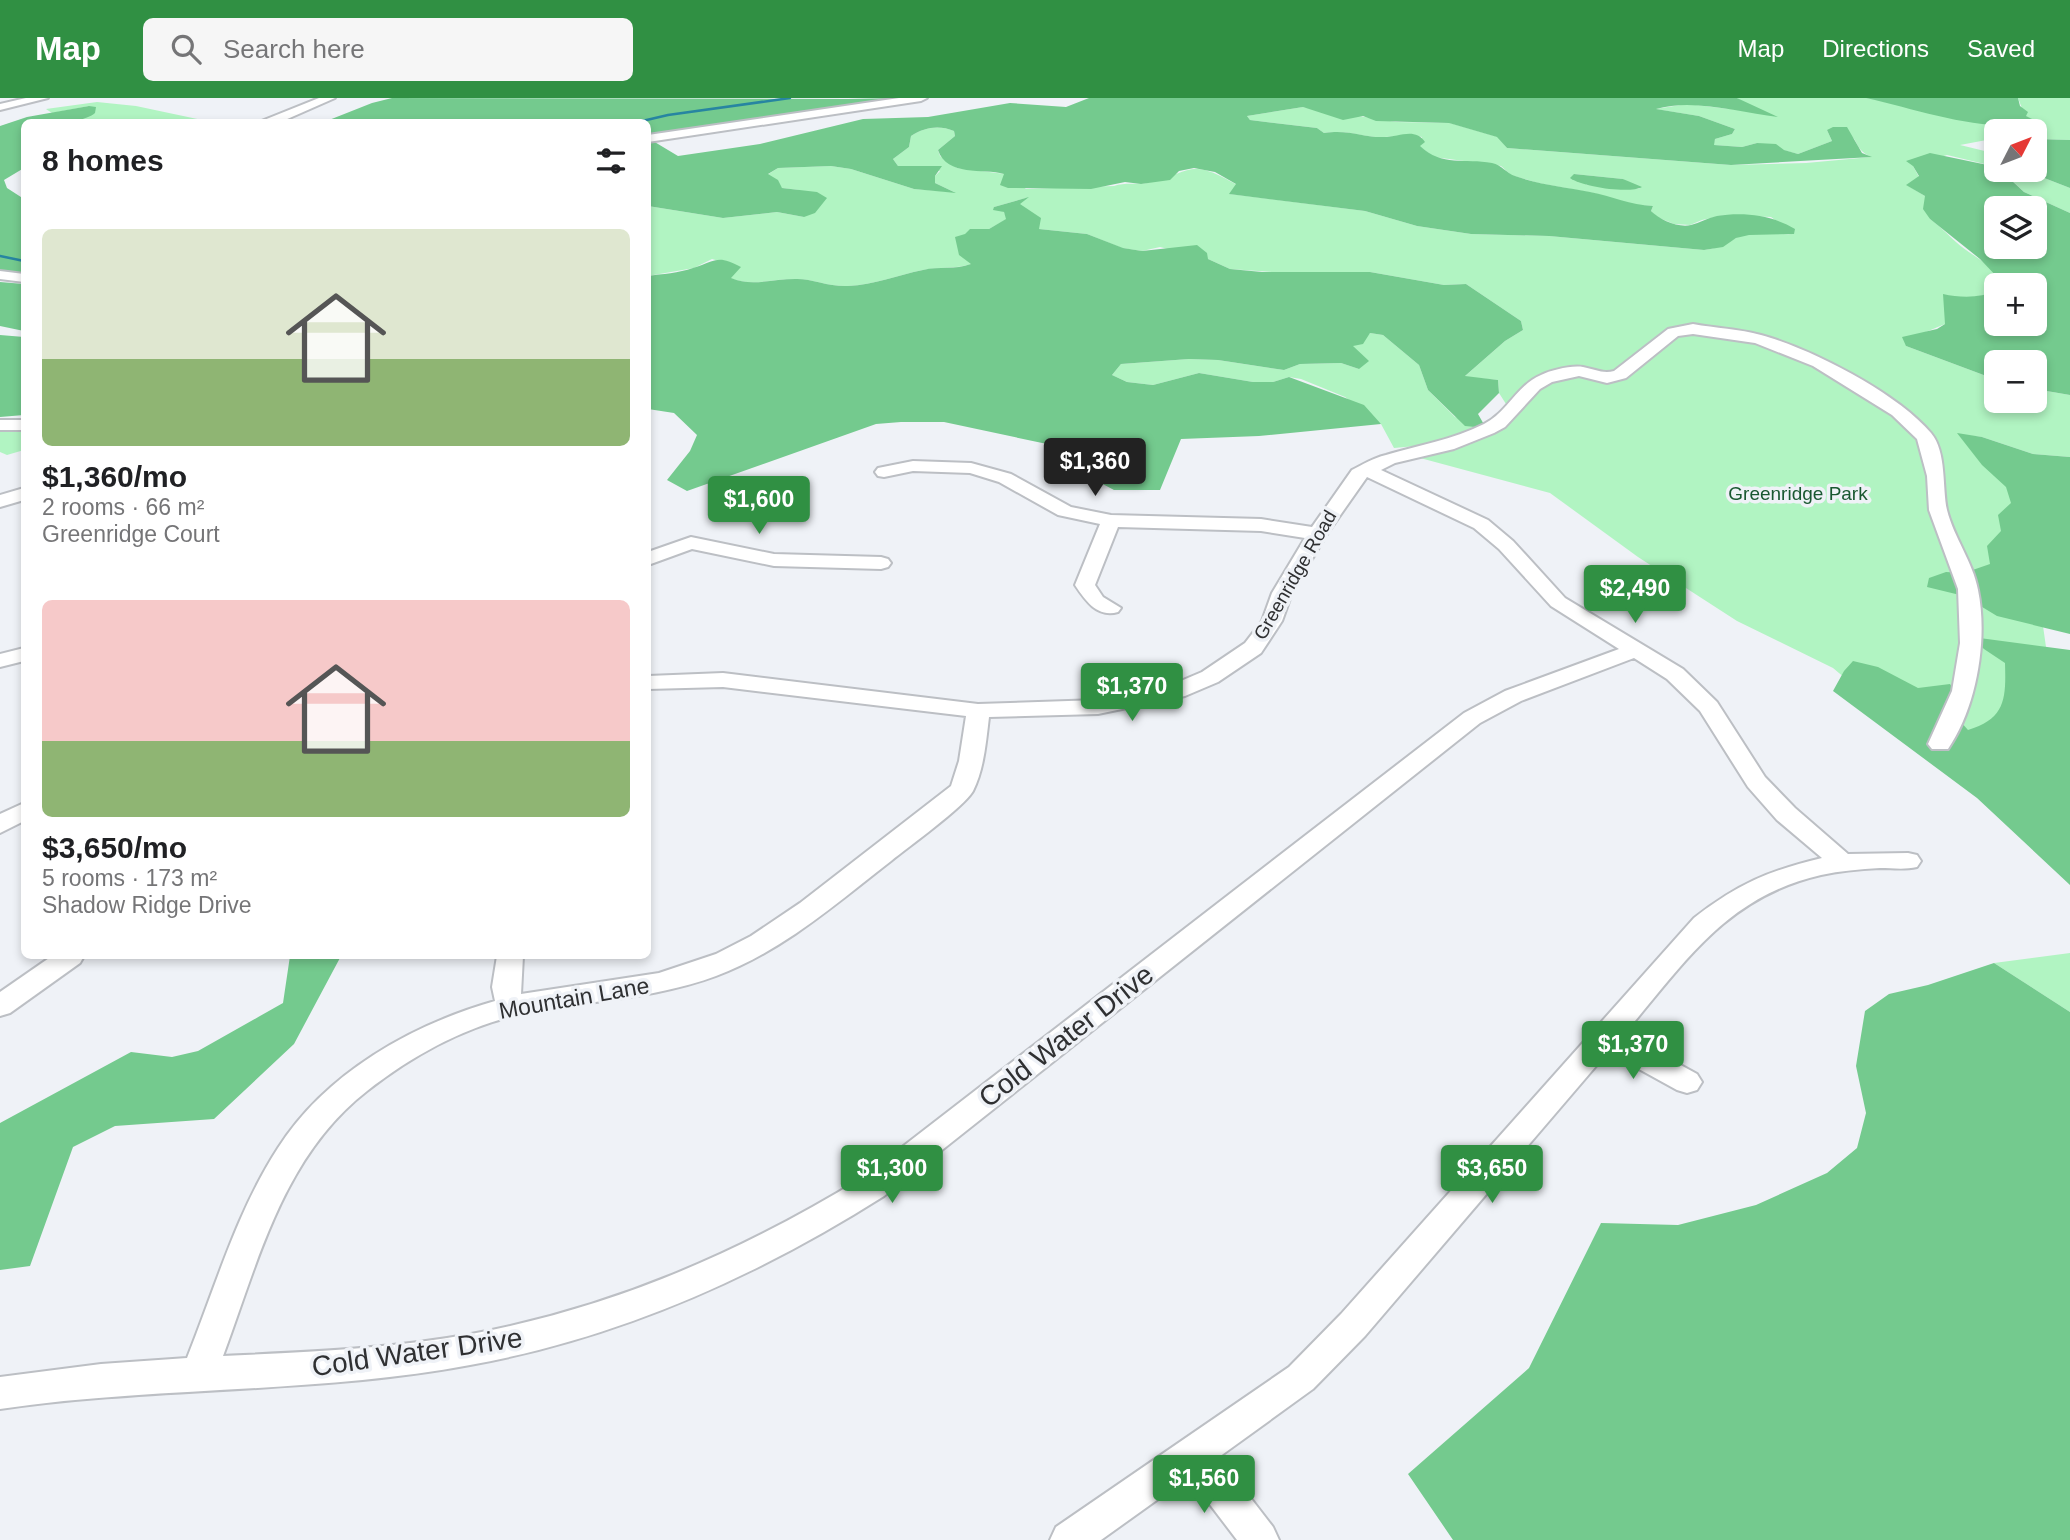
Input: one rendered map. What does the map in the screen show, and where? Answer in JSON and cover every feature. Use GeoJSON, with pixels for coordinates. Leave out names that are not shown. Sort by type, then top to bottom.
{"type":"FeatureCollection","features":[{"type":"Feature","properties":{"kind":"street"},"geometry":{"type":"LineString","coordinates":[[0,107],[42,98]]}},
{"type":"Feature","properties":{"kind":"street"},"geometry":{"type":"LineString","coordinates":[[277,119],[329,98]]}},
{"type":"Feature","properties":{"kind":"street"},"geometry":{"type":"LineString","coordinates":[[651,139],[921,98]]}},
{"type":"Feature","properties":{"kind":"street"},"geometry":{"type":"LineString","coordinates":[[0,275],[21,278]]}},
{"type":"Feature","properties":{"kind":"street","name":"Greenridge Road"},"geometry":{"type":"LineString","coordinates":[[651,682],[723,680],[978,711],[1098,707],[1153,697],[1210,677],[1233,663],[1264,635],[1282,593],[1317,534],[1350,482],[1365,469],[1389,459],[1448,445],[1488,429],[1499,423],[1534,386],[1548,378],[1578,370],[1607,378],[1620,374],[1673,332],[1693,329],[1758,339],[1792,351],[1849,380],[1898,411],[1914,424],[1928,446],[1936,476],[1938,510],[1968,589],[1971,643],[1963,691],[1941,744]]}},
{"type":"Feature","properties":{"kind":"street"},"geometry":{"type":"LineString","coordinates":[[0,425],[21,425]]}},
{"type":"Feature","properties":{"kind":"street"},"geometry":{"type":"LineString","coordinates":[[884,472],[925,466],[971,468],[1005,478],[1065,511],[1111,521],[1261,525],[1317,534]]}},
{"type":"Feature","properties":{"kind":"street"},"geometry":{"type":"LineString","coordinates":[[1365,469],[1481,524],[1506,545],[1558,602],[1675,674],[1709,707],[1756,782],[1786,814],[1843,863]]}},
{"type":"Feature","properties":{"kind":"street"},"geometry":{"type":"LineString","coordinates":[[0,501],[21,495]]}},
{"type":"Feature","properties":{"kind":"street"},"geometry":{"type":"LineString","coordinates":[[1111,521],[1085,585],[1096,601],[1111,608]]}},
{"type":"Feature","properties":{"kind":"street"},"geometry":{"type":"LineString","coordinates":[[651,558],[691,543],[774,560],[881,563]]}},
{"type":"Feature","properties":{"kind":"street","name":"Cold Water Drive"},"geometry":{"type":"LineString","coordinates":[[0,1392],[76,1381],[407,1359],[480,1349],[549,1333],[630,1309],[705,1279],[786,1240],[873,1187],[1472,718],[1513,696],[1635,650]]}},
{"type":"Feature","properties":{"kind":"street"},"geometry":{"type":"LineString","coordinates":[[0,661],[21,655]]}},
{"type":"Feature","properties":{"kind":"street","name":"Mountain Lane"},"geometry":{"type":"LineString","coordinates":[[199,1373],[247,1241],[289,1156],[308,1131],[368,1075],[406,1049],[446,1029],[510,1007],[669,980],[739,956],[774,936],[961,790],[977,743],[978,711]]}},
{"type":"Feature","properties":{"kind":"street"},"geometry":{"type":"LineString","coordinates":[[1069,1540],[1301,1378],[1353,1325],[1703,924],[1735,899],[1774,881],[1843,863],[1878,858],[1908,861]]}},
{"type":"Feature","properties":{"kind":"street"},"geometry":{"type":"LineString","coordinates":[[0,1006],[67,959]]}},
{"type":"Feature","properties":{"kind":"street"},"geometry":{"type":"LineString","coordinates":[[510,959],[506,987],[510,1007]]}},
{"type":"Feature","properties":{"kind":"street"},"geometry":{"type":"LineString","coordinates":[[1605,1036],[1687,1082]]}},
{"type":"Feature","properties":{"kind":"street"},"geometry":{"type":"LineString","coordinates":[[1194,1454],[1260,1540]]}},
{"type":"Feature","properties":{"kind":"green space"},"geometry":{"type":"Polygon","coordinates":[[[392,98],[898,98],[651,136],[651,119],[332,119],[392,98]]]}},
{"type":"Feature","properties":{"kind":"green space"},"geometry":{"type":"Polygon","coordinates":[[[1089,98],[1737,98],[1778,117],[1717,107],[1686,105],[1656,109],[1699,116],[1735,129],[1732,134],[1715,139],[1714,145],[1742,147],[1757,143],[1776,144],[1784,150],[1798,154],[1832,141],[1827,130],[1847,127],[1862,153],[1872,157],[1731,165],[1507,148],[1497,137],[1449,123],[1376,121],[1363,116],[1343,120],[1303,107],[1247,116],[1250,120],[1317,128],[1324,133],[1341,132],[1376,137],[1416,135],[1425,142],[1420,146],[1437,157],[1492,163],[1512,175],[1534,182],[1653,206],[1651,211],[1675,224],[1686,226],[1717,216],[1737,214],[1777,220],[1795,229],[1794,234],[1749,235],[1736,238],[1723,247],[1704,250],[1549,236],[1471,234],[1417,226],[1365,211],[1229,194],[1236,184],[1215,172],[1194,168],[1179,171],[1170,180],[1141,184],[1125,182],[1091,189],[1008,188],[1000,185],[1004,174],[957,168],[943,159],[938,150],[955,136],[954,131],[937,128],[911,136],[909,147],[893,159],[898,166],[942,166],[935,176],[935,183],[956,193],[914,189],[851,169],[831,166],[778,168],[768,174],[778,180],[782,188],[817,192],[827,198],[815,213],[804,217],[777,212],[723,218],[651,206],[653,141],[678,156],[760,144],[863,119],[928,117],[1010,103],[1066,107],[1089,98]]]}},
{"type":"Feature","properties":{"kind":"green space","name":"Greenridge Park"},"geometry":{"type":"Polygon","coordinates":[[[1737,98],[1866,98],[1984,124],[1984,140],[1960,145],[1984,151],[1984,164],[1947,155],[1913,166],[1919,177],[1907,185],[1925,196],[1930,219],[1995,273],[1984,273],[1984,296],[1960,298],[1945,324],[1921,334],[1906,346],[1984,375],[1984,413],[2047,413],[2047,391],[2070,395],[2070,457],[2033,454],[1982,437],[1962,435],[2026,507],[2047,654],[2013,746],[1870,699],[1833,668],[1737,621],[1638,557],[1550,493],[1409,455],[1513,415],[1499,393],[1498,380],[1464,377],[1505,341],[1523,330],[1521,321],[1466,284],[1444,285],[1370,272],[1284,273],[1230,269],[1208,259],[1160,247],[1142,251],[1122,248],[1087,234],[1039,229],[1019,204],[1026,198],[994,207],[1004,212],[1007,219],[989,229],[970,229],[972,264],[966,266],[923,270],[877,282],[848,286],[800,279],[738,281],[730,278],[740,267],[712,259],[694,268],[651,275],[651,206],[723,218],[777,212],[804,217],[799,190],[782,188],[767,175],[778,168],[831,166],[851,169],[914,189],[954,192],[935,183],[935,176],[940,171],[898,166],[893,159],[909,147],[911,136],[937,128],[954,131],[955,136],[938,150],[940,156],[957,168],[1005,174],[1026,189],[1143,184],[1183,171],[1200,169],[1237,185],[1230,194],[1365,211],[1417,226],[1471,234],[1549,236],[1704,250],[1719,247],[1749,234],[1794,234],[1771,217],[1725,215],[1690,225],[1674,224],[1657,217],[1651,211],[1653,206],[1633,205],[1593,193],[1538,183],[1511,175],[1501,166],[1434,157],[1419,146],[1422,137],[1324,133],[1317,128],[1250,120],[1247,116],[1303,107],[1396,122],[1450,123],[1498,137],[1507,148],[1731,165],[1806,163],[1871,157],[1859,148],[1848,134],[1827,130],[1832,141],[1798,154],[1757,143],[1742,147],[1713,145],[1715,139],[1732,134],[1735,129],[1699,116],[1655,109],[1687,104],[1730,109],[1740,100],[1737,98]],[[1574,174],[1587,185],[1640,189],[1623,179],[1574,174]]]}},
{"type":"Feature","properties":{"kind":"green space"},"geometry":{"type":"Polygon","coordinates":[[[1866,98],[2018,98],[2020,106],[2028,112],[2026,116],[2032,119],[1984,119],[1984,124],[1866,98]]]}},
{"type":"Feature","properties":{"kind":"green space"},"geometry":{"type":"Polygon","coordinates":[[[2018,98],[2070,98],[2070,140],[2048,139],[2048,119],[2031,119],[2025,116],[2018,98]]]}},
{"type":"Feature","properties":{"kind":"green space"},"geometry":{"type":"Polygon","coordinates":[[[97,102],[136,106],[197,119],[70,119],[89,106],[52,113],[46,109],[97,102]]]}},
{"type":"Feature","properties":{"kind":"green space"},"geometry":{"type":"Polygon","coordinates":[[[96,107],[95,113],[81,119],[21,119],[96,107]]]}},
{"type":"Feature","properties":{"kind":"green space"},"geometry":{"type":"Polygon","coordinates":[[[21,119],[21,170],[4,180],[7,188],[21,197],[21,273],[0,270],[0,126],[21,119]]]}},
{"type":"Feature","properties":{"kind":"green space"},"geometry":{"type":"Polygon","coordinates":[[[2048,139],[2070,140],[2070,188],[2048,179],[2048,139]]]}},
{"type":"Feature","properties":{"kind":"green space"},"geometry":{"type":"Polygon","coordinates":[[[1930,153],[1984,164],[1984,182],[2013,182],[2033,196],[1984,196],[1984,259],[2047,259],[2047,202],[2070,213],[2070,395],[2047,391],[2047,350],[1984,350],[1984,375],[1906,346],[1902,337],[1937,329],[1945,324],[1943,294],[1970,297],[1984,295],[1984,336],[2047,336],[2047,273],[1993,273],[1930,219],[1923,209],[1925,196],[1906,185],[1919,176],[1906,161],[1930,153]]]}},
{"type":"Feature","properties":{"kind":"green space"},"geometry":{"type":"Polygon","coordinates":[[[1574,174],[1623,179],[1642,187],[1617,190],[1595,187],[1570,178],[1574,174]]]}},
{"type":"Feature","properties":{"kind":"green space"},"geometry":{"type":"Polygon","coordinates":[[[2048,179],[2070,188],[2070,213],[2047,202],[2047,196],[2033,196],[2014,182],[2048,182],[2048,179]]]}},
{"type":"Feature","properties":{"kind":"green space"},"geometry":{"type":"Polygon","coordinates":[[[1029,197],[1020,204],[1041,218],[1039,229],[1087,234],[1123,248],[1142,251],[1197,245],[1207,253],[1208,259],[1230,269],[1262,272],[1370,272],[1444,285],[1466,284],[1521,321],[1523,330],[1505,341],[1465,376],[1498,380],[1499,393],[1478,414],[1486,428],[1465,426],[1428,390],[1419,365],[1383,335],[1370,333],[1363,344],[1353,346],[1369,361],[1359,369],[1341,363],[1300,364],[1284,370],[1218,360],[1189,359],[1121,364],[1112,375],[1127,382],[1153,385],[1199,373],[1253,382],[1273,382],[1289,377],[1364,405],[1381,424],[1259,436],[1181,439],[1160,490],[1114,490],[1080,472],[1047,444],[944,422],[876,424],[687,491],[667,480],[690,451],[697,435],[674,413],[651,409],[651,276],[682,271],[721,260],[741,267],[731,278],[739,281],[801,279],[848,286],[929,269],[965,266],[971,264],[959,255],[955,237],[970,229],[989,229],[1006,219],[1004,212],[993,210],[994,207],[1029,197]]]}},
{"type":"Feature","properties":{"kind":"green space"},"geometry":{"type":"Polygon","coordinates":[[[0,282],[21,284],[21,330],[0,326],[0,282]]]}},
{"type":"Feature","properties":{"kind":"green space"},"geometry":{"type":"Polygon","coordinates":[[[1370,333],[1383,335],[1419,365],[1428,390],[1455,417],[1486,428],[1427,445],[1394,448],[1381,424],[1345,397],[1301,379],[1289,377],[1273,382],[1253,382],[1199,373],[1153,385],[1127,382],[1112,375],[1121,364],[1189,359],[1218,360],[1284,370],[1300,364],[1341,363],[1359,369],[1352,345],[1370,333]]]}},
{"type":"Feature","properties":{"kind":"green space"},"geometry":{"type":"Polygon","coordinates":[[[0,335],[21,337],[21,415],[0,417],[0,335]]]}},
{"type":"Feature","properties":{"kind":"green space"},"geometry":{"type":"Polygon","coordinates":[[[0,429],[21,429],[21,451],[7,455],[0,452],[0,429]]]}},
{"type":"Feature","properties":{"kind":"green space"},"geometry":{"type":"Polygon","coordinates":[[[1957,433],[1982,437],[2033,454],[2070,457],[2070,634],[1997,616],[1964,596],[1927,587],[1929,578],[1946,572],[1964,573],[1990,564],[1987,546],[2001,531],[1998,515],[2011,503],[2006,487],[1982,465],[1957,433]]]}},
{"type":"Feature","properties":{"kind":"green space"},"geometry":{"type":"Polygon","coordinates":[[[1972,637],[2070,650],[2070,885],[1977,798],[1833,691],[1853,661],[1878,667],[1918,688],[1950,684],[1958,697],[1952,712],[1968,730],[1981,725],[1997,713],[2001,705],[2005,687],[2005,663],[1972,637]]]}},
{"type":"Feature","properties":{"kind":"green space"},"geometry":{"type":"Polygon","coordinates":[[[2070,953],[2070,1012],[1994,963],[2070,953]]]}},
{"type":"Feature","properties":{"kind":"green space"},"geometry":{"type":"Polygon","coordinates":[[[290,959],[339,959],[294,1044],[214,1119],[115,1126],[73,1147],[30,1266],[0,1270],[0,1123],[131,1052],[172,1057],[198,1051],[283,1003],[290,959]]]}},
{"type":"Feature","properties":{"kind":"green space"},"geometry":{"type":"Polygon","coordinates":[[[1994,963],[2070,1012],[2070,1540],[1453,1540],[1408,1474],[1529,1368],[1601,1223],[1678,1225],[1756,1205],[1827,1173],[1857,1148],[1866,1113],[1856,1066],[1865,1011],[1889,994],[1928,985],[1994,963]]]}},
{"type":"Feature","properties":{"kind":"waterway"},"geometry":{"type":"LineString","coordinates":[[651,119],[790,98]]}},
{"type":"Feature","properties":{"kind":"waterway"},"geometry":{"type":"LineString","coordinates":[[0,256],[21,260]]}}]}
